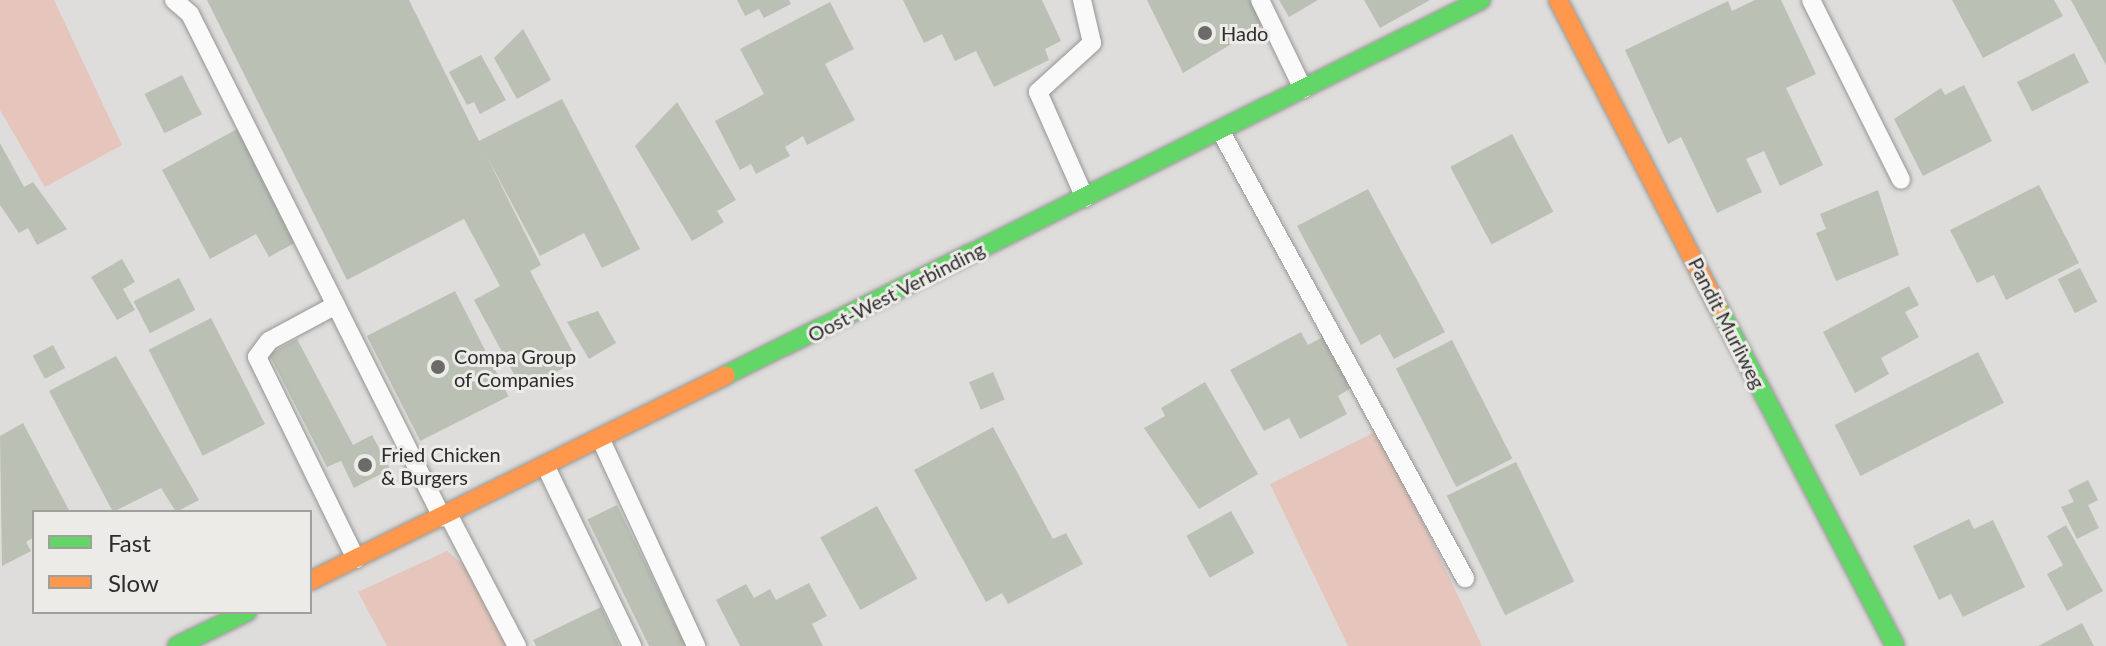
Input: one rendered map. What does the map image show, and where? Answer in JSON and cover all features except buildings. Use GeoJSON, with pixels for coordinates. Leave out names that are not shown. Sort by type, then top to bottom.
{"type":"FeatureCollection","features":[{"type":"Feature","properties":{"kind":"main road","name":"Oost-West Verbinding"},"geometry":{"type":"LineString","coordinates":[[312,580],[601,440],[1481,0]]}},
{"type":"Feature","properties":{"kind":"main road","name":"Pandit Murliweg"},"geometry":{"type":"LineString","coordinates":[[1558,0],[1895,646]]}},
{"type":"Feature","properties":{"kind":"main road"},"geometry":{"type":"LineString","coordinates":[[177,646],[243,614]]}},
{"type":"Feature","properties":{"kind":"lane"},"geometry":{"type":"LineString","coordinates":[[174,0],[190,14],[336,305],[517,646]]}},
{"type":"Feature","properties":{"kind":"lane"},"geometry":{"type":"LineString","coordinates":[[1082,0],[1092,43],[1038,92],[1085,198]]}},
{"type":"Feature","properties":{"kind":"lane"},"geometry":{"type":"LineString","coordinates":[[1260,0],[1303,89]]}},
{"type":"Feature","properties":{"kind":"lane"},"geometry":{"type":"LineString","coordinates":[[1811,0],[1901,180]]}},
{"type":"Feature","properties":{"kind":"lane"},"geometry":{"type":"LineString","coordinates":[[1220,130],[1465,578]]}},
{"type":"Feature","properties":{"kind":"lane"},"geometry":{"type":"LineString","coordinates":[[336,305],[269,341],[257,357],[356,559]]}},
{"type":"Feature","properties":{"kind":"lane"},"geometry":{"type":"LineString","coordinates":[[601,440],[696,646]]}},
{"type":"Feature","properties":{"kind":"lane"},"geometry":{"type":"LineString","coordinates":[[546,467],[632,646]]}},
{"type":"Feature","properties":{"kind":"shaded area"},"geometry":{"type":"Polygon","coordinates":[[[0,0],[54,0],[122,145],[45,187],[0,110],[0,0]]]}},
{"type":"Feature","properties":{"kind":"shaded area"},"geometry":{"type":"Polygon","coordinates":[[[1379,430],[1482,646],[1348,646],[1270,484],[1379,430]]]}},
{"type":"Feature","properties":{"kind":"shaded area"},"geometry":{"type":"Polygon","coordinates":[[[447,551],[465,566],[507,646],[387,646],[358,592],[447,551]]]}},
{"type":"Feature","properties":{"kind":"traffic: fast"},"geometry":{"type":"LineString","coordinates":[[726,375],[1481,0]]}},
{"type":"Feature","properties":{"kind":"traffic: fast"},"geometry":{"type":"LineString","coordinates":[[1718,307],[1895,646]]}},
{"type":"Feature","properties":{"kind":"traffic: fast"},"geometry":{"type":"LineString","coordinates":[[177,646],[243,614]]}},
{"type":"Feature","properties":{"kind":"traffic: slow"},"geometry":{"type":"LineString","coordinates":[[1558,0],[1718,307]]}},
{"type":"Feature","properties":{"kind":"traffic: slow"},"geometry":{"type":"LineString","coordinates":[[312,580],[726,375]]}},
{"type":"Feature","properties":{"kind":"place","name":"Hado"},"geometry":{"type":"Point","coordinates":[1205,33]}},
{"type":"Feature","properties":{"kind":"place","name":"Compa Group of Companies"},"geometry":{"type":"Point","coordinates":[438,367]}},
{"type":"Feature","properties":{"kind":"place","name":"Fried Chicken & Burgers"},"geometry":{"type":"Point","coordinates":[365,465]}}]}
